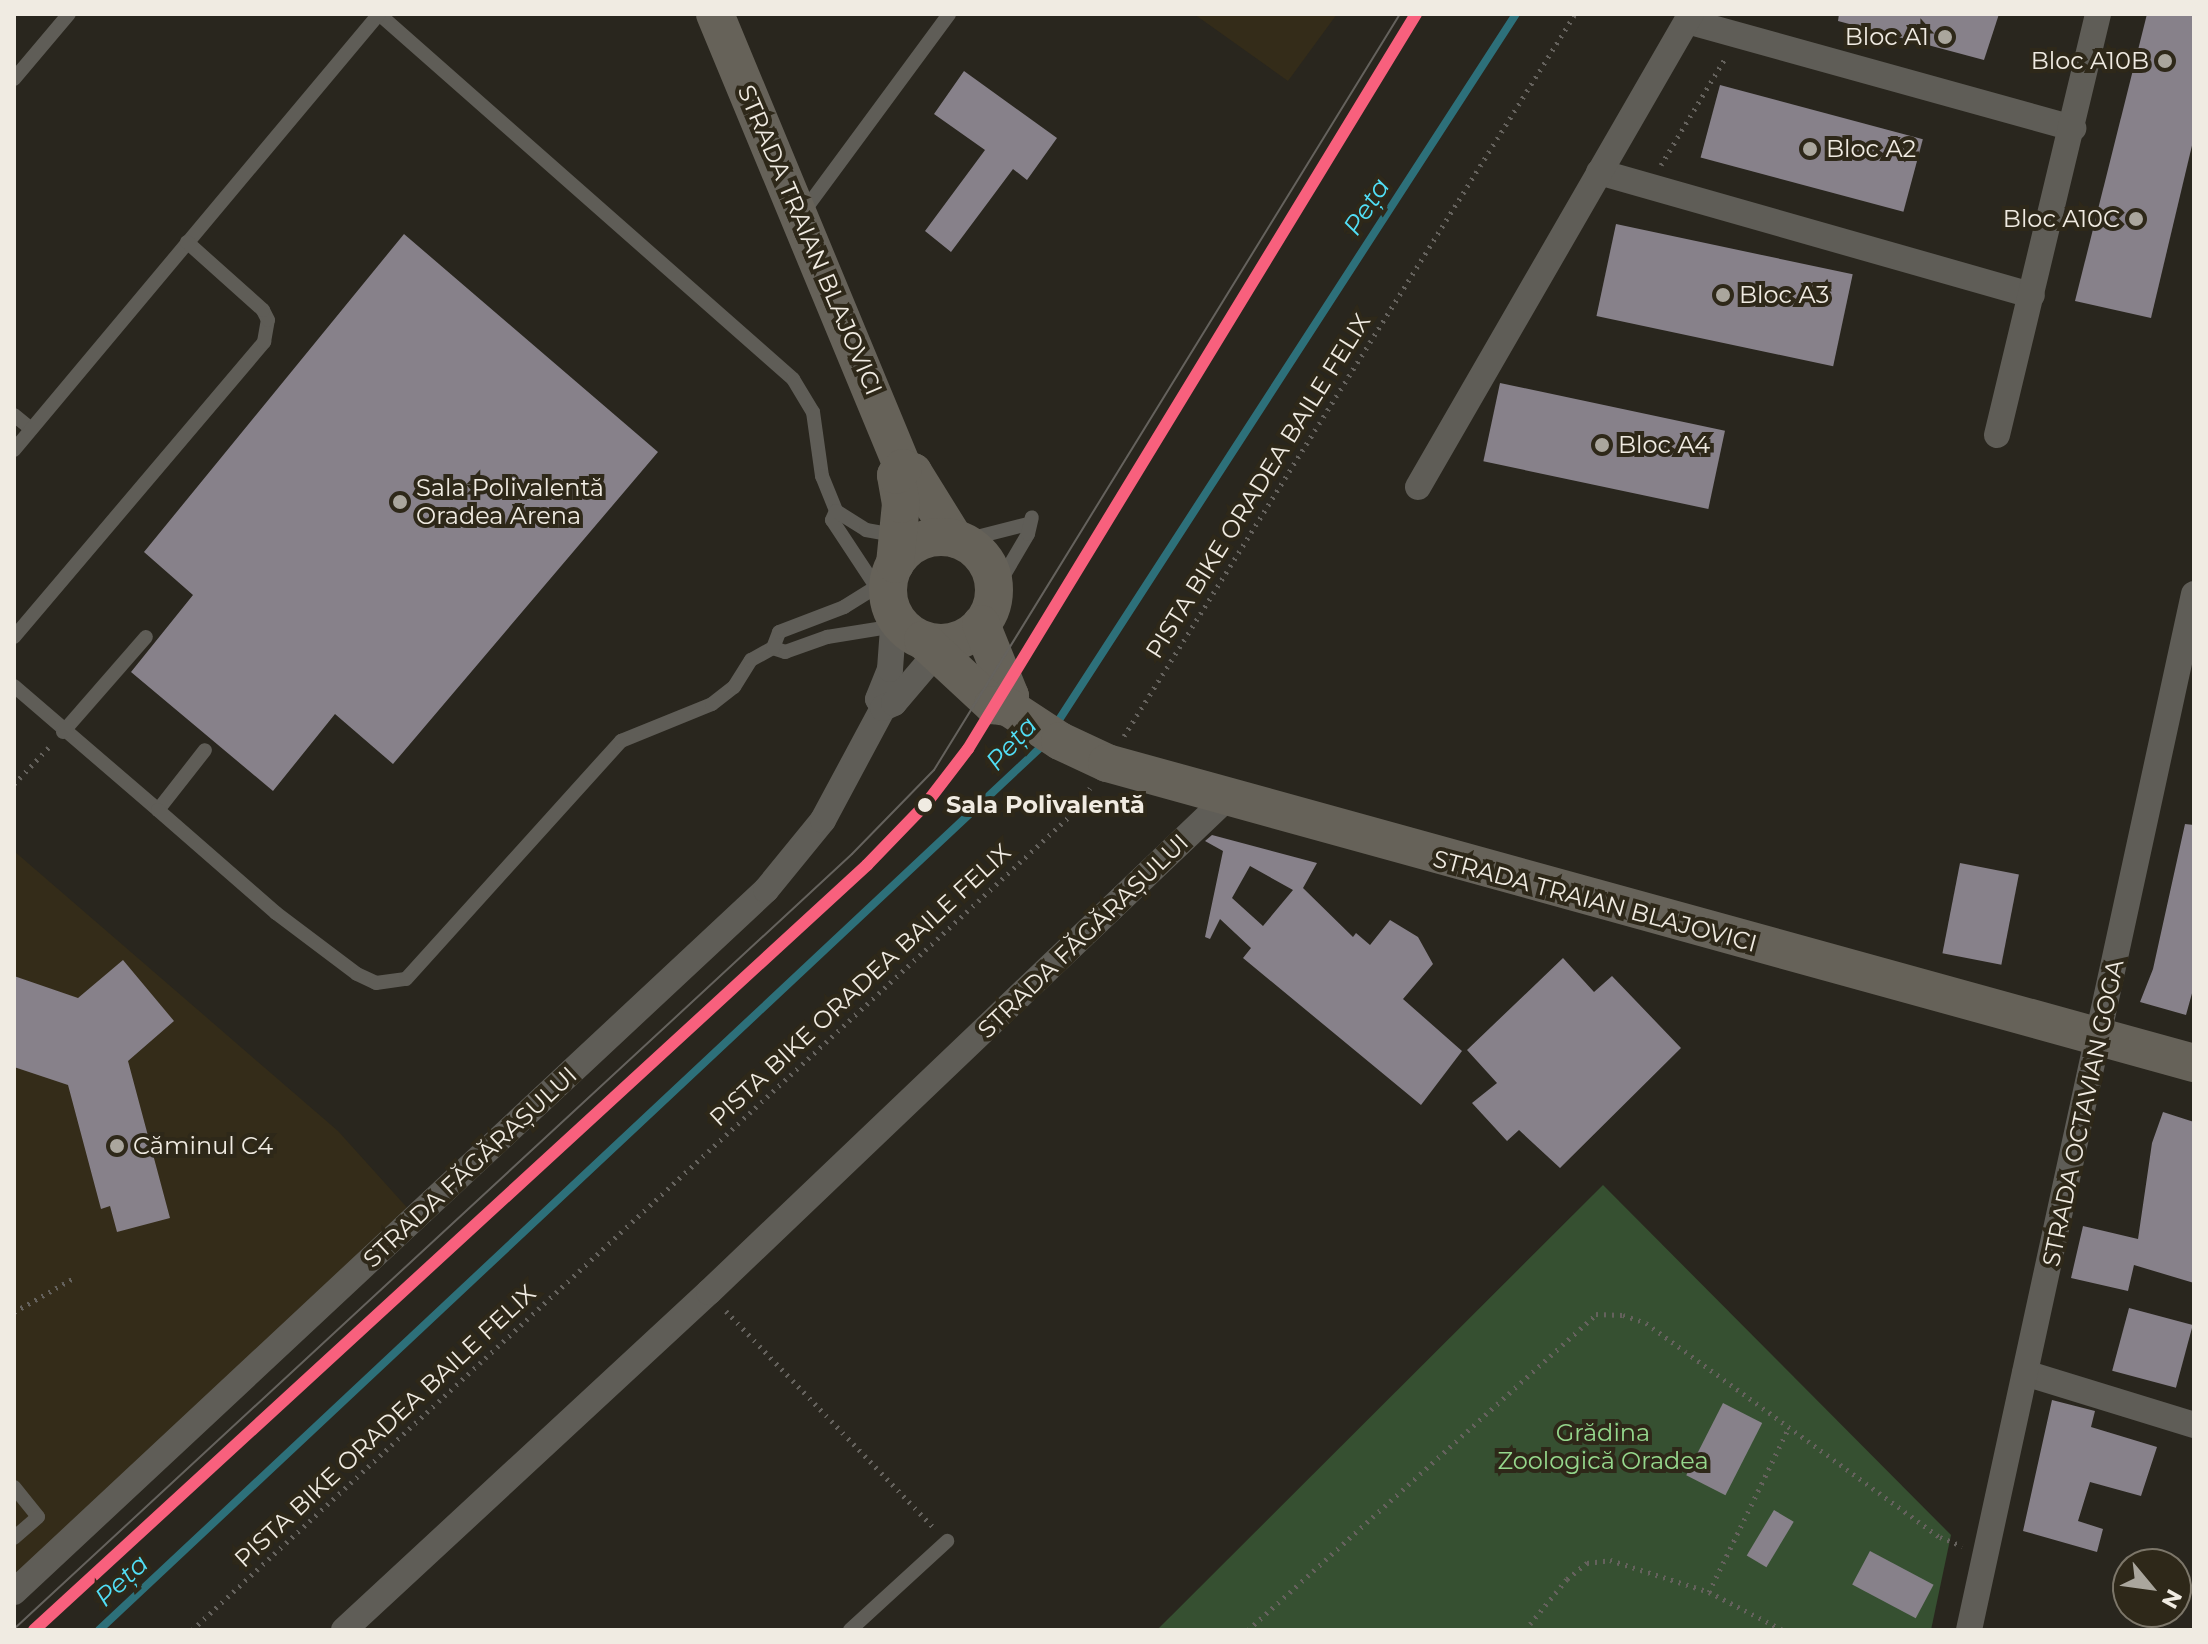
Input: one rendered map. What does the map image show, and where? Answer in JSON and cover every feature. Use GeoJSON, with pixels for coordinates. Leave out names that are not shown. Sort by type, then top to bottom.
{"type":"FeatureCollection","features":[{"type":"Feature","properties":{"kind":"street","name":"STRADA TRAIAN BLAJOVICI"},"geometry":{"type":"LineString","coordinates":[[715,14],[801,215],[903,468],[913,472],[913,593],[993,705],[1011,710],[1107,763],[1226,799],[2194,1063]]}},
{"type":"Feature","properties":{"kind":"street"},"geometry":{"type":"LineString","coordinates":[[1997,435],[2098,14]]}},
{"type":"Feature","properties":{"kind":"street"},"geometry":{"type":"LineString","coordinates":[[1418,487],[1689,18],[1738,35],[2073,128]]}},
{"type":"Feature","properties":{"kind":"street"},"geometry":{"type":"LineString","coordinates":[[1599,172],[2032,295]]}},
{"type":"Feature","properties":{"kind":"street"},"geometry":{"type":"LineString","coordinates":[[903,468],[896,475],[913,593]]}},
{"type":"Feature","properties":{"kind":"street"},"geometry":{"type":"LineString","coordinates":[[913,593],[988,567],[988,608],[1011,710]]}},
{"type":"Feature","properties":{"kind":"street"},"geometry":{"type":"LineString","coordinates":[[913,593],[988,608]]}},
{"type":"Feature","properties":{"kind":"street","name":"STRADA FĂGĂRAȘULUI"},"geometry":{"type":"LineString","coordinates":[[883,708],[878,699],[913,593]]}},
{"type":"Feature","properties":{"kind":"street","name":"STRADA FĂGĂRAȘULUI"},"geometry":{"type":"LineString","coordinates":[[14,1592],[766,890],[823,820],[883,708],[894,703],[913,593]]}},
{"type":"Feature","properties":{"kind":"street","name":"STRADA OCTAVIAN GOGA"},"geometry":{"type":"LineString","coordinates":[[1969,1630],[2194,594]]}},
{"type":"Feature","properties":{"kind":"street","name":"STRADA FĂGĂRAȘULUI"},"geometry":{"type":"LineString","coordinates":[[344,1630],[709,1292],[1226,799]]}},
{"type":"Feature","properties":{"kind":"street"},"geometry":{"type":"LineString","coordinates":[[2025,1373],[2194,1425]]}},
{"type":"Feature","properties":{"kind":"lane"},"geometry":{"type":"LineString","coordinates":[[14,79],[69,14]]}},
{"type":"Feature","properties":{"kind":"lane"},"geometry":{"type":"LineString","coordinates":[[14,450],[379,14],[793,379],[813,412],[822,476],[836,511],[866,530],[913,593]]}},
{"type":"Feature","properties":{"kind":"lane"},"geometry":{"type":"LineString","coordinates":[[801,215],[949,14]]}},
{"type":"Feature","properties":{"kind":"lane"},"geometry":{"type":"LineString","coordinates":[[14,637],[264,342],[268,320],[263,310],[187,242]]}},
{"type":"Feature","properties":{"kind":"lane"},"geometry":{"type":"LineString","coordinates":[[14,415],[31,429]]}},
{"type":"Feature","properties":{"kind":"lane"},"geometry":{"type":"LineString","coordinates":[[836,511],[832,520],[913,593]]}},
{"type":"Feature","properties":{"kind":"lane"},"geometry":{"type":"LineString","coordinates":[[773,648],[785,652],[827,637],[913,593],[1030,520],[1028,534],[988,608]]}},
{"type":"Feature","properties":{"kind":"lane"},"geometry":{"type":"LineString","coordinates":[[14,686],[63,732],[276,913],[357,974],[376,983],[406,979],[621,741],[712,704],[734,687],[751,660],[773,648],[779,632],[913,593]]}},
{"type":"Feature","properties":{"kind":"lane"},"geometry":{"type":"LineString","coordinates":[[63,732],[146,637]]}},
{"type":"Feature","properties":{"kind":"lane"},"geometry":{"type":"LineString","coordinates":[[158,810],[205,750]]}},
{"type":"Feature","properties":{"kind":"lane"},"geometry":{"type":"LineString","coordinates":[[14,1487],[38,1517],[14,1538]]}},
{"type":"Feature","properties":{"kind":"lane"},"geometry":{"type":"LineString","coordinates":[[850,1630],[947,1541]]}},
{"type":"Feature","properties":{"kind":"path","name":"PISTA BIKE ORADEA BAILE FELIX"},"geometry":{"type":"LineString","coordinates":[[192,1630],[1071,815],[1107,763],[1575,14]]}},
{"type":"Feature","properties":{"kind":"path"},"geometry":{"type":"LineString","coordinates":[[1649,186],[1738,35]]}},
{"type":"Feature","properties":{"kind":"path"},"geometry":{"type":"LineString","coordinates":[[14,784],[63,732]]}},
{"type":"Feature","properties":{"kind":"path"},"geometry":{"type":"LineString","coordinates":[[14,1312],[72,1279]]}},
{"type":"Feature","properties":{"kind":"path"},"geometry":{"type":"LineString","coordinates":[[709,1292],[947,1541]]}},
{"type":"Feature","properties":{"kind":"path"},"geometry":{"type":"LineString","coordinates":[[1248,1630],[1596,1314],[1623,1315],[1646,1323],[1940,1537],[1985,1555]]}},
{"type":"Feature","properties":{"kind":"path"},"geometry":{"type":"LineString","coordinates":[[1709,1592],[1788,1429]]}},
{"type":"Feature","properties":{"kind":"path"},"geometry":{"type":"LineString","coordinates":[[1531,1630],[1530,1624],[1567,1579],[1587,1563],[1610,1560],[1709,1592],[1783,1630]]}},
{"type":"Feature","properties":{"kind":"shaded area"},"geometry":{"type":"Polygon","coordinates":[[[1194,14],[1337,14],[1288,81],[1194,14]]]}},
{"type":"Feature","properties":{"kind":"shaded area"},"geometry":{"type":"Polygon","coordinates":[[[14,851],[338,1131],[411,1212],[14,1578],[14,851]]]}},
{"type":"Feature","properties":{"kind":"green space","name":"Grădina Zoologică Oradea"},"geometry":{"type":"Polygon","coordinates":[[[1603,1185],[1951,1535],[1931,1630],[1157,1630],[1603,1185]]]}},
{"type":"Feature","properties":{"kind":"building","name":"Bloc A1"},"geometry":{"type":"Polygon","coordinates":[[[1839,14],[1999,14],[1984,60],[1838,21],[1839,14]]]}},
{"type":"Feature","properties":{"kind":"building","name":"Bloc A10C"},"geometry":{"type":"Polygon","coordinates":[[[2147,14],[2194,14],[2194,137],[2151,318],[2075,301],[2147,14]]]}},
{"type":"Feature","properties":{"kind":"building"},"geometry":{"type":"Polygon","coordinates":[[[964,71],[1057,138],[1027,180],[1013,169],[951,252],[925,231],[985,150],[934,114],[964,71]]]}},
{"type":"Feature","properties":{"kind":"building","name":"Bloc A2"},"geometry":{"type":"Polygon","coordinates":[[[1720,85],[1923,139],[1903,212],[1701,157],[1720,85]]]}},
{"type":"Feature","properties":{"kind":"building","name":"Bloc A3"},"geometry":{"type":"Polygon","coordinates":[[[1616,224],[1853,274],[1833,366],[1596,316],[1616,224]]]}},
{"type":"Feature","properties":{"kind":"building","name":"Sala Polivalentă Oradea Arena"},"geometry":{"type":"Polygon","coordinates":[[[404,234],[658,452],[393,764],[335,714],[273,791],[131,672],[193,595],[144,552],[404,234]]]}},
{"type":"Feature","properties":{"kind":"building","name":"Bloc A4"},"geometry":{"type":"Polygon","coordinates":[[[1500,383],[1725,431],[1708,509],[1483,461],[1500,383]]]}},
{"type":"Feature","properties":{"kind":"building"},"geometry":{"type":"Polygon","coordinates":[[[2185,824],[2194,825],[2194,986],[2186,1015],[2140,1002],[2153,969],[2185,824]]]}},
{"type":"Feature","properties":{"kind":"building"},"geometry":{"type":"Polygon","coordinates":[[[1212,835],[1317,863],[1303,888],[1353,937],[1356,933],[1370,945],[1390,920],[1418,937],[1433,964],[1403,999],[1462,1051],[1421,1105],[1243,958],[1251,948],[1220,919],[1210,939],[1205,937],[1223,851],[1205,841],[1212,835]],[[1250,866],[1232,898],[1263,926],[1293,890],[1250,866]]]}},
{"type":"Feature","properties":{"kind":"building"},"geometry":{"type":"Polygon","coordinates":[[[1960,863],[2019,874],[2001,965],[1942,953],[1960,863]]]}},
{"type":"Feature","properties":{"kind":"building"},"geometry":{"type":"Polygon","coordinates":[[[1563,958],[1594,992],[1612,976],[1681,1048],[1560,1168],[1519,1130],[1507,1141],[1472,1103],[1497,1083],[1467,1050],[1563,958]]]}},
{"type":"Feature","properties":{"kind":"building","name":"Căminul C4"},"geometry":{"type":"Polygon","coordinates":[[[123,960],[174,1021],[128,1061],[170,1218],[117,1232],[110,1206],[101,1209],[68,1085],[14,1067],[14,976],[78,998],[123,960]]]}},
{"type":"Feature","properties":{"kind":"building"},"geometry":{"type":"Polygon","coordinates":[[[2163,1112],[2194,1122],[2194,1283],[2134,1265],[2128,1291],[2071,1278],[2083,1226],[2138,1239],[2152,1143],[2163,1112]]]}},
{"type":"Feature","properties":{"kind":"building"},"geometry":{"type":"Polygon","coordinates":[[[2129,1308],[2193,1325],[2176,1388],[2112,1371],[2129,1308]]]}},
{"type":"Feature","properties":{"kind":"building"},"geometry":{"type":"Polygon","coordinates":[[[2052,1400],[2095,1411],[2091,1427],[2157,1447],[2141,1496],[2090,1482],[2078,1521],[2103,1529],[2097,1552],[2023,1531],[2052,1400]]]}},
{"type":"Feature","properties":{"kind":"building"},"geometry":{"type":"Polygon","coordinates":[[[1723,1403],[1762,1423],[1725,1495],[1686,1475],[1723,1403]]]}},
{"type":"Feature","properties":{"kind":"building"},"geometry":{"type":"Polygon","coordinates":[[[1774,1510],[1794,1522],[1766,1567],[1747,1555],[1774,1510]]]}},
{"type":"Feature","properties":{"kind":"building"},"geometry":{"type":"Polygon","coordinates":[[[1870,1551],[1934,1585],[1916,1618],[1852,1585],[1870,1551]]]}},
{"type":"Feature","properties":{"kind":"waterway","name":"Peța"},"geometry":{"type":"LineString","coordinates":[[1055,726],[1516,14]]}},
{"type":"Feature","properties":{"kind":"waterway","name":"Peța"},"geometry":{"type":"LineString","coordinates":[[99,1630],[1044,744]]}},
{"type":"Feature","properties":{"kind":"tram line"},"geometry":{"type":"LineString","coordinates":[[14,1629],[852,854],[934,770],[1400,14]]}},
{"type":"Feature","properties":{"kind":"transit line"},"geometry":{"type":"LineString","coordinates":[[34,1630],[867,865],[925,805],[968,749],[1416,14]]}},
{"type":"Feature","properties":{"kind":"place","name":"Bloc A1"},"geometry":{"type":"Point","coordinates":[1945,37]}},
{"type":"Feature","properties":{"kind":"place","name":"Bloc A10B"},"geometry":{"type":"Point","coordinates":[2165,61]}},
{"type":"Feature","properties":{"kind":"place","name":"Bloc A2"},"geometry":{"type":"Point","coordinates":[1810,149]}},
{"type":"Feature","properties":{"kind":"place","name":"Bloc A10C"},"geometry":{"type":"Point","coordinates":[2136,219]}},
{"type":"Feature","properties":{"kind":"place","name":"Bloc A3"},"geometry":{"type":"Point","coordinates":[1723,295]}},
{"type":"Feature","properties":{"kind":"place","name":"Bloc A4"},"geometry":{"type":"Point","coordinates":[1602,445]}},
{"type":"Feature","properties":{"kind":"place","name":"Sala Polivalentă Oradea Arena"},"geometry":{"type":"Point","coordinates":[400,502]}},
{"type":"Feature","properties":{"kind":"place","name":"Sala Polivalentă"},"geometry":{"type":"Point","coordinates":[925,805]}},
{"type":"Feature","properties":{"kind":"place","name":"Căminul C4"},"geometry":{"type":"Point","coordinates":[117,1146]}}]}
